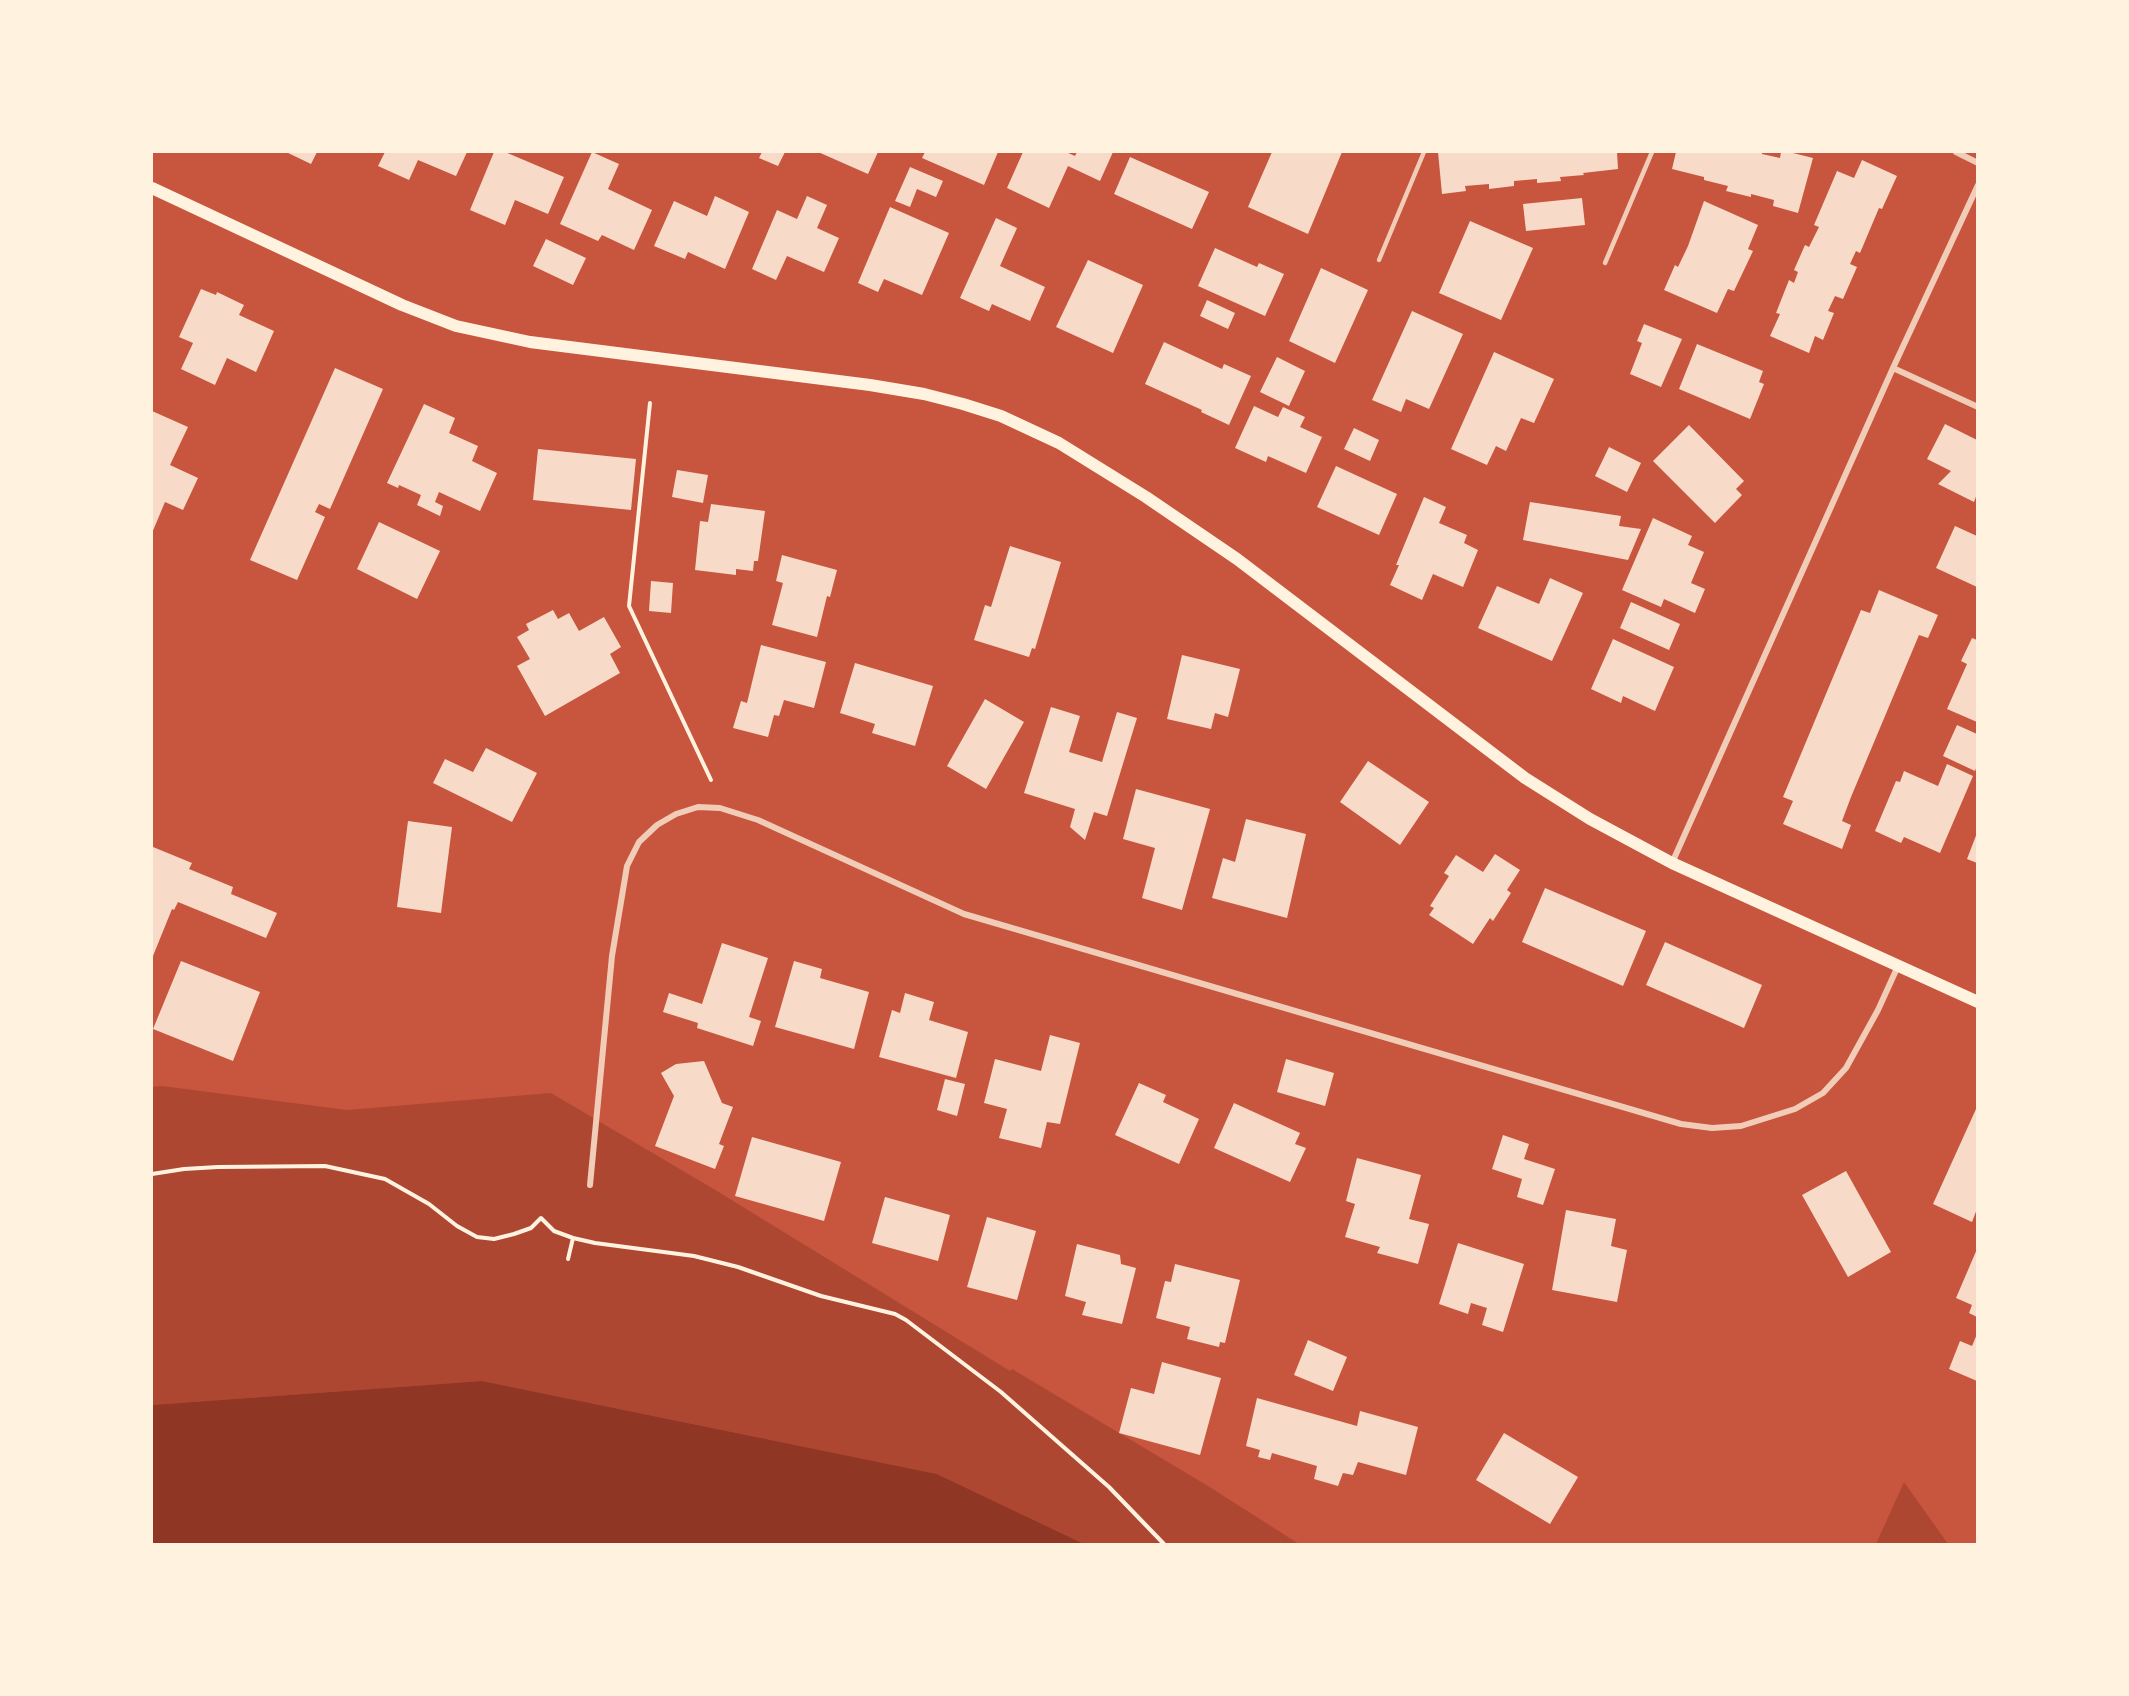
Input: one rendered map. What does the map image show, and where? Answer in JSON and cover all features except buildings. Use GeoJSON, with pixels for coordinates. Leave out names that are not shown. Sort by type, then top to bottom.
{"type":"FeatureCollection","features":[{"type":"Feature","properties":{"kind":"main road"},"geometry":{"type":"LineString","coordinates":[[152,188],[402,305],[456,326],[530,342],[870,385],[924,394],[1000,416],[1059,443],[1146,497],[1258,574],[1525,778],[1590,819],[1672,863],[1977,1002]]}},
{"type":"Feature","properties":{"kind":"street"},"geometry":{"type":"LineString","coordinates":[[1956,152],[1977,163]]}},
{"type":"Feature","properties":{"kind":"street"},"geometry":{"type":"LineString","coordinates":[[1672,863],[1977,185]]}},
{"type":"Feature","properties":{"kind":"street"},"geometry":{"type":"LineString","coordinates":[[1893,368],[1977,407]]}},
{"type":"Feature","properties":{"kind":"street"},"geometry":{"type":"LineString","coordinates":[[590,1185],[612,956],[627,866],[639,842],[657,825],[676,814],[698,807],[720,808],[758,820],[964,914],[1681,1124],[1712,1128],[1741,1126],[1795,1109],[1822,1093],[1846,1068],[1878,1010],[1898,966]]}},
{"type":"Feature","properties":{"kind":"lane"},"geometry":{"type":"LineString","coordinates":[[1379,260],[1424,152]]}},
{"type":"Feature","properties":{"kind":"lane"},"geometry":{"type":"LineString","coordinates":[[1605,263],[1652,152]]}},
{"type":"Feature","properties":{"kind":"path"},"geometry":{"type":"LineString","coordinates":[[650,404],[629,606],[711,780]]}},
{"type":"Feature","properties":{"kind":"path"},"geometry":{"type":"LineString","coordinates":[[152,1174],[184,1169],[325,1166],[385,1179],[429,1204],[457,1226],[477,1237],[494,1239],[514,1234],[531,1228],[541,1218],[555,1231],[573,1238],[694,1256],[738,1267],[821,1296],[881,1310],[906,1320],[1001,1392],[1109,1487],[1164,1545]]}},
{"type":"Feature","properties":{"kind":"path"},"geometry":{"type":"LineString","coordinates":[[568,1259],[573,1238]]}},
{"type":"Feature","properties":{"kind":"shaded area"},"geometry":{"type":"Polygon","coordinates":[[[162,1086],[347,1110],[551,1093],[717,1191],[1010,1371],[1012,1369],[1208,1486],[1299,1544],[1084,1544],[937,1474],[482,1381],[152,1405],[152,1087],[162,1086]]]}},
{"type":"Feature","properties":{"kind":"shaded area"},"geometry":{"type":"Polygon","coordinates":[[[482,1381],[937,1474],[1084,1544],[152,1544],[152,1405],[482,1381]]]}},
{"type":"Feature","properties":{"kind":"shaded area"},"geometry":{"type":"Polygon","coordinates":[[[1904,1482],[1948,1544],[1876,1544],[1904,1482]]]}}]}
